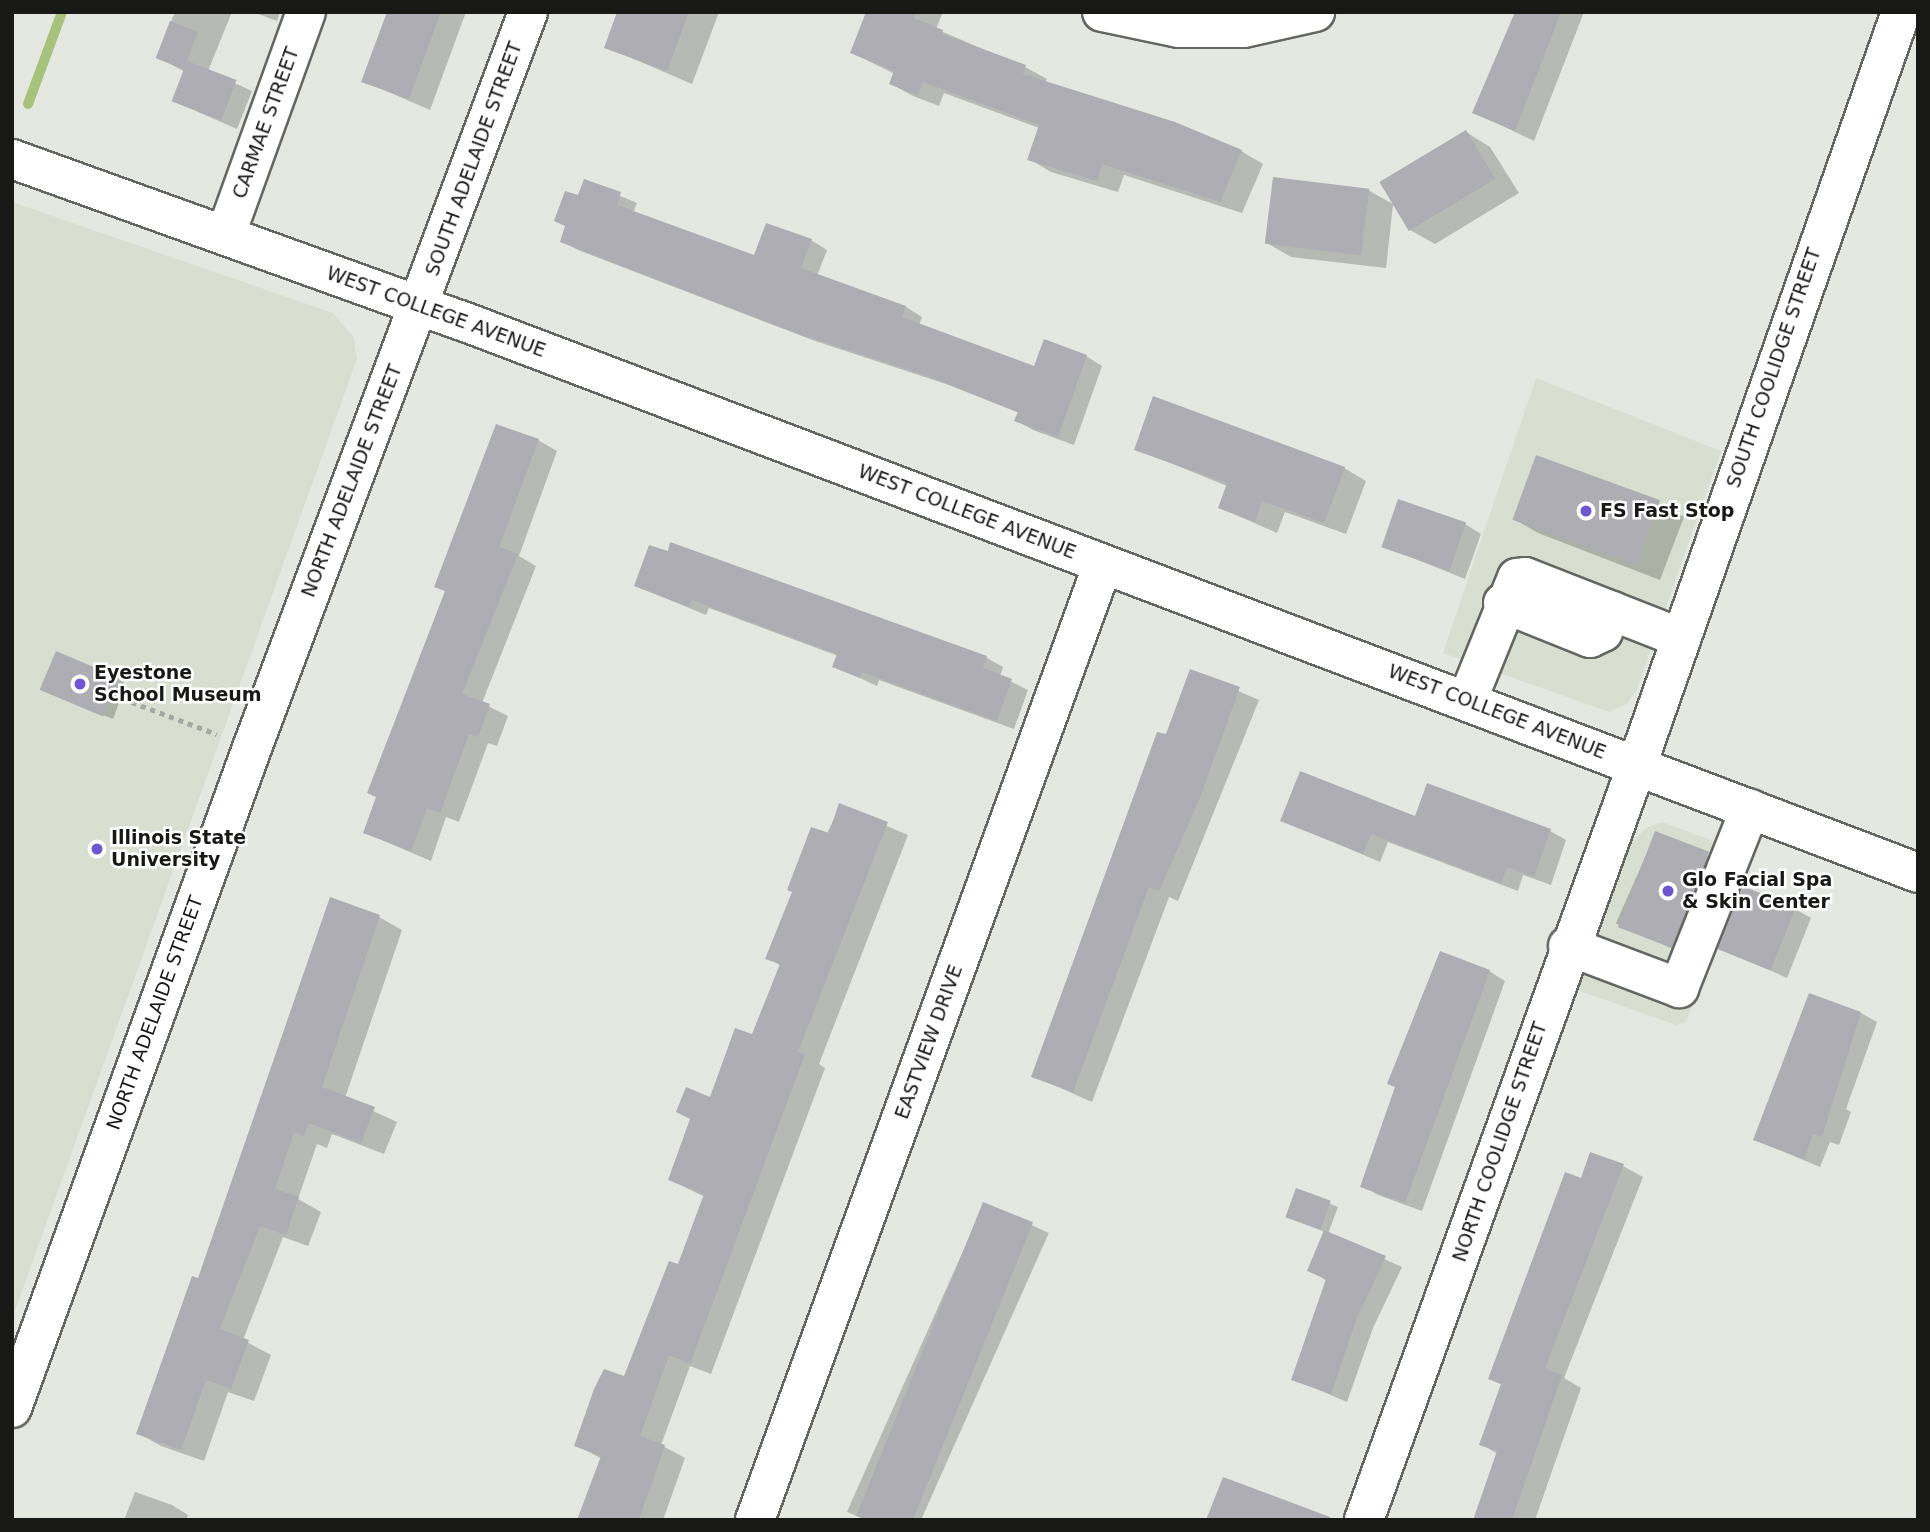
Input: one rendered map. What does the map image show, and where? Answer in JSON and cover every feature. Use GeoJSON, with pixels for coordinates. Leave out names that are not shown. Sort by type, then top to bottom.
{"type":"FeatureCollection","features":[{"type":"Feature","properties":{"kind":"street","name":"CARMAE STREET"},"geometry":{"type":"LineString","coordinates":[[226,234],[306,12]]}},
{"type":"Feature","properties":{"kind":"street","name":"SOUTH ADELAIDE STREET"},"geometry":{"type":"LineString","coordinates":[[419,305],[528,12]]}},
{"type":"Feature","properties":{"kind":"street"},"geometry":{"type":"LineString","coordinates":[[1102,12],[1179,29],[1244,28],[1315,12]]}},
{"type":"Feature","properties":{"kind":"street","name":"SOUTH COOLIDGE STREET"},"geometry":{"type":"LineString","coordinates":[[1637,765],[1901,12]]}},
{"type":"Feature","properties":{"kind":"street","name":"WEST COLLEGE AVENUE"},"geometry":{"type":"LineString","coordinates":[[12,159],[419,305],[1918,873]]}},
{"type":"Feature","properties":{"kind":"street","name":"NORTH ADELAIDE STREET"},"geometry":{"type":"LineString","coordinates":[[12,1408],[252,748],[419,305]]}},
{"type":"Feature","properties":{"kind":"street","name":"EASTVIEW DRIVE"},"geometry":{"type":"LineString","coordinates":[[755,1520],[1103,564]]}},
{"type":"Feature","properties":{"kind":"street"},"geometry":{"type":"LineString","coordinates":[[1467,701],[1511,582],[1525,577],[1681,638]]}},
{"type":"Feature","properties":{"kind":"street","name":"NORTH COOLIDGE STREET"},"geometry":{"type":"LineString","coordinates":[[1364,1520],[1568,946],[1637,765]]}},
{"type":"Feature","properties":{"kind":"street"},"geometry":{"type":"LineString","coordinates":[[1568,946],[1679,988],[1750,809]]}},
{"type":"Feature","properties":{"kind":"path"},"geometry":{"type":"LineString","coordinates":[[113,695],[252,748]]}},
{"type":"Feature","properties":{"kind":"shaded area","name":"Illinois State University"},"geometry":{"type":"Polygon","coordinates":[[[12,202],[333,313],[354,338],[357,359],[12,1319],[12,202]]]}},
{"type":"Feature","properties":{"kind":"shaded area"},"geometry":{"type":"Polygon","coordinates":[[[1536,378],[1721,451],[1637,689],[1627,704],[1609,712],[1443,653],[1536,378]]]}},
{"type":"Feature","properties":{"kind":"shaded area"},"geometry":{"type":"Polygon","coordinates":[[[1662,822],[1746,853],[1686,1022],[1676,1025],[1577,990],[1632,842],[1646,828],[1662,822]]]}},
{"type":"Feature","properties":{"kind":"building"},"geometry":{"type":"Polygon","coordinates":[[[387,12],[441,12],[409,99],[361,82],[387,12]]]}},
{"type":"Feature","properties":{"kind":"building"},"geometry":{"type":"Polygon","coordinates":[[[617,12],[689,12],[667,71],[604,48],[617,12]]]}},
{"type":"Feature","properties":{"kind":"building"},"geometry":{"type":"Polygon","coordinates":[[[866,12],[916,12],[914,18],[943,30],[942,34],[1026,65],[1023,74],[1175,122],[1242,150],[1220,202],[1102,164],[1097,181],[1027,160],[1039,125],[923,82],[917,95],[889,84],[894,71],[850,53],[866,12]]]}},
{"type":"Feature","properties":{"kind":"building"},"geometry":{"type":"Polygon","coordinates":[[[1515,12],[1561,12],[1515,131],[1472,113],[1515,12]]]}},
{"type":"Feature","properties":{"kind":"building"},"geometry":{"type":"Polygon","coordinates":[[[170,21],[198,32],[184,69],[156,58],[170,21]]]}},
{"type":"Feature","properties":{"kind":"building"},"geometry":{"type":"Polygon","coordinates":[[[187,61],[236,80],[221,120],[172,101],[187,61]]]}},
{"type":"Feature","properties":{"kind":"building"},"geometry":{"type":"Polygon","coordinates":[[[1466,130],[1495,179],[1409,231],[1379,182],[1466,130]]]}},
{"type":"Feature","properties":{"kind":"building"},"geometry":{"type":"Polygon","coordinates":[[[1273,177],[1369,189],[1361,255],[1265,244],[1273,177]]]}},
{"type":"Feature","properties":{"kind":"building"},"geometry":{"type":"Polygon","coordinates":[[[584,179],[621,192],[617,205],[754,255],[766,223],[812,239],[801,268],[906,306],[902,317],[1034,366],[1044,339],[1087,355],[1058,437],[1014,421],[1018,412],[928,376],[796,333],[560,242],[565,226],[554,221],[565,191],[578,195],[584,179]]]}},
{"type":"Feature","properties":{"kind":"building"},"geometry":{"type":"Polygon","coordinates":[[[1153,396],[1345,467],[1324,523],[1262,501],[1255,522],[1218,508],[1227,483],[1134,450],[1153,396]]]}},
{"type":"Feature","properties":{"kind":"building"},"geometry":{"type":"Polygon","coordinates":[[[496,424],[539,439],[499,547],[518,554],[462,694],[490,704],[478,737],[469,734],[440,813],[427,808],[411,851],[363,833],[376,797],[367,793],[445,591],[434,587],[496,424]]]}},
{"type":"Feature","properties":{"kind":"building","name":"FS Fast Stop"},"geometry":{"type":"Polygon","coordinates":[[[1536,455],[1660,500],[1636,565],[1512,520],[1536,455]]]}},
{"type":"Feature","properties":{"kind":"building"},"geometry":{"type":"Polygon","coordinates":[[[1398,499],[1466,522],[1449,571],[1381,547],[1398,499]]]}},
{"type":"Feature","properties":{"kind":"building"},"geometry":{"type":"Polygon","coordinates":[[[670,542],[987,656],[983,668],[1012,679],[997,721],[862,672],[860,678],[832,667],[837,654],[692,600],[689,607],[634,586],[649,545],[668,551],[670,542]]]}},
{"type":"Feature","properties":{"kind":"building","name":"Eyestone School Museum"},"geometry":{"type":"Polygon","coordinates":[[[56,651],[120,678],[103,717],[40,690],[56,651]]]}},
{"type":"Feature","properties":{"kind":"building"},"geometry":{"type":"Polygon","coordinates":[[[1190,669],[1240,687],[1199,800],[1159,891],[1149,887],[1073,1092],[1031,1077],[1157,732],[1166,734],[1190,669]]]}},
{"type":"Feature","properties":{"kind":"building"},"geometry":{"type":"Polygon","coordinates":[[[1300,771],[1415,816],[1427,783],[1551,829],[1534,877],[1507,867],[1501,883],[1371,834],[1363,854],[1280,821],[1300,771]]]}},
{"type":"Feature","properties":{"kind":"building"},"geometry":{"type":"Polygon","coordinates":[[[839,803],[888,822],[798,1052],[805,1054],[690,1364],[669,1355],[640,1436],[665,1445],[639,1520],[577,1520],[601,1456],[574,1446],[594,1389],[604,1369],[624,1376],[669,1261],[678,1264],[704,1194],[668,1180],[690,1119],[676,1112],[686,1087],[710,1097],[735,1028],[752,1034],[780,964],[765,959],[792,892],[787,890],[811,827],[829,833],[839,803]]]}},
{"type":"Feature","properties":{"kind":"building","name":"Glo Facial Spa & Skin Center"},"geometry":{"type":"Polygon","coordinates":[[[1655,831],[1709,852],[1672,948],[1618,927],[1655,831]]]}},
{"type":"Feature","properties":{"kind":"building"},"geometry":{"type":"Polygon","coordinates":[[[1743,886],[1796,907],[1770,970],[1718,949],[1743,886]]]}},
{"type":"Feature","properties":{"kind":"building"},"geometry":{"type":"Polygon","coordinates":[[[330,897],[380,915],[322,1087],[375,1107],[361,1143],[309,1123],[304,1136],[294,1132],[275,1189],[299,1197],[286,1235],[260,1226],[220,1329],[249,1340],[231,1389],[206,1380],[181,1450],[136,1434],[192,1276],[198,1278],[330,897]]]}},
{"type":"Feature","properties":{"kind":"building"},"geometry":{"type":"Polygon","coordinates":[[[1440,951],[1490,970],[1405,1203],[1360,1187],[1395,1087],[1387,1084],[1440,951]]]}},
{"type":"Feature","properties":{"kind":"building"},"geometry":{"type":"Polygon","coordinates":[[[1809,993],[1861,1012],[1822,1137],[1813,1134],[1804,1159],[1753,1140],[1809,993]]]}},
{"type":"Feature","properties":{"kind":"building"},"geometry":{"type":"Polygon","coordinates":[[[1590,1152],[1624,1164],[1545,1368],[1562,1375],[1512,1520],[1473,1520],[1497,1451],[1479,1445],[1501,1384],[1488,1379],[1565,1172],[1581,1178],[1590,1152]]]}},
{"type":"Feature","properties":{"kind":"building"},"geometry":{"type":"Polygon","coordinates":[[[1296,1188],[1331,1201],[1320,1230],[1285,1217],[1296,1188]]]}},
{"type":"Feature","properties":{"kind":"building"},"geometry":{"type":"Polygon","coordinates":[[[983,1202],[1033,1222],[913,1520],[868,1520],[856,1515],[983,1202]]]}},
{"type":"Feature","properties":{"kind":"building"},"geometry":{"type":"Polygon","coordinates":[[[1324,1230],[1386,1256],[1357,1318],[1331,1394],[1291,1380],[1326,1279],[1307,1271],[1324,1230]]]}},
{"type":"Feature","properties":{"kind":"building"},"geometry":{"type":"Polygon","coordinates":[[[1223,1477],[1330,1517],[1329,1520],[1206,1520],[1223,1477]]]}},
{"type":"Feature","properties":{"kind":"waterway"},"geometry":{"type":"LineString","coordinates":[[28,104],[62,12]]}},
{"type":"Feature","properties":{"kind":"place","name":"FS Fast Stop"},"geometry":{"type":"Point","coordinates":[1586,511]}},
{"type":"Feature","properties":{"kind":"place","name":"Eyestone School Museum"},"geometry":{"type":"Point","coordinates":[80,684]}},
{"type":"Feature","properties":{"kind":"place","name":"Illinois State University"},"geometry":{"type":"Point","coordinates":[97,849]}},
{"type":"Feature","properties":{"kind":"place","name":"Glo Facial Spa & Skin Center"},"geometry":{"type":"Point","coordinates":[1668,891]}}]}
